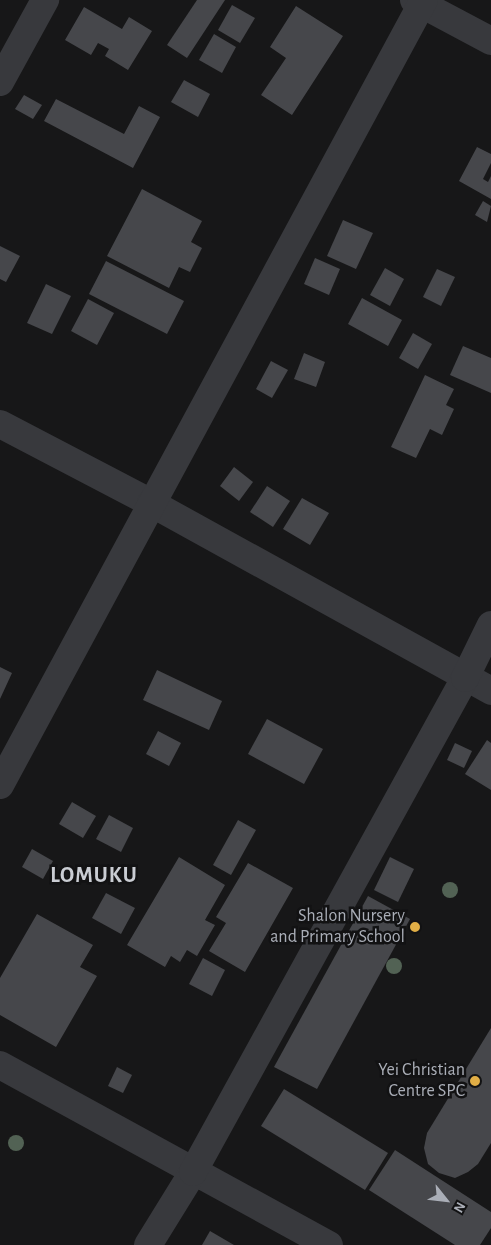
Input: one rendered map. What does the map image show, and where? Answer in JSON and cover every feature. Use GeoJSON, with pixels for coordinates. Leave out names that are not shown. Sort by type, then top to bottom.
{"type":"FeatureCollection","features":[{"type":"Feature","properties":{"kind":"street"},"geometry":{"type":"LineString","coordinates":[[0,82],[45,0]]}},
{"type":"Feature","properties":{"kind":"street"},"geometry":{"type":"LineString","coordinates":[[0,786],[420,1],[491,41]]}},
{"type":"Feature","properties":{"kind":"street"},"geometry":{"type":"LineString","coordinates":[[0,424],[151,503],[491,691]]}},
{"type":"Feature","properties":{"kind":"street"},"geometry":{"type":"LineString","coordinates":[[148,1245],[193,1172],[466,678],[491,625]]}},
{"type":"Feature","properties":{"kind":"street"},"geometry":{"type":"LineString","coordinates":[[0,1065],[329,1245]]}},
{"type":"Feature","properties":{"kind":"building"},"geometry":{"type":"Polygon","coordinates":[[[197,0],[225,0],[187,58],[167,45],[197,0]]]}},
{"type":"Feature","properties":{"kind":"building"},"geometry":{"type":"Polygon","coordinates":[[[232,5],[255,18],[240,43],[218,30],[232,5]]]}},
{"type":"Feature","properties":{"kind":"building"},"geometry":{"type":"Polygon","coordinates":[[[296,6],[343,36],[292,115],[261,95],[286,58],[270,47],[296,6]]]}},
{"type":"Feature","properties":{"kind":"building"},"geometry":{"type":"Polygon","coordinates":[[[84,7],[122,29],[129,17],[152,31],[128,70],[105,56],[109,49],[98,43],[91,55],[65,40],[84,7]]]}},
{"type":"Feature","properties":{"kind":"building"},"geometry":{"type":"Polygon","coordinates":[[[214,34],[236,47],[222,73],[199,60],[214,34]]]}},
{"type":"Feature","properties":{"kind":"building"},"geometry":{"type":"Polygon","coordinates":[[[184,80],[210,94],[198,117],[171,102],[184,80]]]}},
{"type":"Feature","properties":{"kind":"building"},"geometry":{"type":"Polygon","coordinates":[[[24,95],[42,105],[33,119],[15,109],[24,95]]]}},
{"type":"Feature","properties":{"kind":"building"},"geometry":{"type":"Polygon","coordinates":[[[56,99],[124,134],[139,106],[160,117],[133,168],[44,121],[56,99]]]}},
{"type":"Feature","properties":{"kind":"building"},"geometry":{"type":"Polygon","coordinates":[[[477,147],[491,154],[491,163],[483,179],[488,182],[491,176],[491,199],[459,181],[477,147]]]}},
{"type":"Feature","properties":{"kind":"building"},"geometry":{"type":"Polygon","coordinates":[[[142,189],[202,221],[191,242],[202,248],[190,272],[179,267],[169,288],[107,256],[142,189]]]}},
{"type":"Feature","properties":{"kind":"building"},"geometry":{"type":"Polygon","coordinates":[[[483,201],[491,206],[487,222],[475,215],[483,201]]]}},
{"type":"Feature","properties":{"kind":"building"},"geometry":{"type":"Polygon","coordinates":[[[343,220],[373,233],[356,269],[327,256],[343,220]]]}},
{"type":"Feature","properties":{"kind":"building"},"geometry":{"type":"Polygon","coordinates":[[[0,246],[20,256],[6,282],[0,279],[0,246]]]}},
{"type":"Feature","properties":{"kind":"building"},"geometry":{"type":"Polygon","coordinates":[[[315,258],[340,269],[329,295],[304,284],[315,258]]]}},
{"type":"Feature","properties":{"kind":"building"},"geometry":{"type":"Polygon","coordinates":[[[106,261],[184,301],[167,334],[89,294],[106,261]]]}},
{"type":"Feature","properties":{"kind":"building"},"geometry":{"type":"Polygon","coordinates":[[[385,268],[404,279],[390,306],[370,295],[385,268]]]}},
{"type":"Feature","properties":{"kind":"building"},"geometry":{"type":"Polygon","coordinates":[[[437,269],[455,277],[441,306],[423,297],[437,269]]]}},
{"type":"Feature","properties":{"kind":"building"},"geometry":{"type":"Polygon","coordinates":[[[46,284],[71,296],[52,334],[27,323],[46,284]]]}},
{"type":"Feature","properties":{"kind":"building"},"geometry":{"type":"Polygon","coordinates":[[[362,298],[402,320],[388,346],[348,324],[362,298]]]}},
{"type":"Feature","properties":{"kind":"building"},"geometry":{"type":"Polygon","coordinates":[[[88,299],[114,313],[97,345],[71,331],[88,299]]]}},
{"type":"Feature","properties":{"kind":"building"},"geometry":{"type":"Polygon","coordinates":[[[413,333],[432,344],[418,369],[399,358],[413,333]]]}},
{"type":"Feature","properties":{"kind":"building"},"geometry":{"type":"Polygon","coordinates":[[[463,346],[491,358],[491,393],[450,375],[463,346]]]}},
{"type":"Feature","properties":{"kind":"building"},"geometry":{"type":"Polygon","coordinates":[[[304,353],[325,362],[316,387],[294,379],[304,353]]]}},
{"type":"Feature","properties":{"kind":"building"},"geometry":{"type":"Polygon","coordinates":[[[271,361],[288,370],[272,398],[256,389],[271,361]]]}},
{"type":"Feature","properties":{"kind":"building"},"geometry":{"type":"Polygon","coordinates":[[[425,375],[454,389],[446,405],[454,409],[442,435],[430,429],[416,458],[391,447],[425,375]]]}},
{"type":"Feature","properties":{"kind":"building"},"geometry":{"type":"Polygon","coordinates":[[[234,467],[253,482],[239,501],[220,486],[234,467]]]}},
{"type":"Feature","properties":{"kind":"building"},"geometry":{"type":"Polygon","coordinates":[[[267,486],[290,501],[273,527],[250,512],[267,486]]]}},
{"type":"Feature","properties":{"kind":"building"},"geometry":{"type":"Polygon","coordinates":[[[302,498],[329,513],[310,545],[283,529],[302,498]]]}},
{"type":"Feature","properties":{"kind":"building"},"geometry":{"type":"Polygon","coordinates":[[[0,667],[12,673],[0,699],[0,667]]]}},
{"type":"Feature","properties":{"kind":"building"},"geometry":{"type":"Polygon","coordinates":[[[157,670],[222,701],[209,730],[143,700],[157,670]]]}},
{"type":"Feature","properties":{"kind":"building"},"geometry":{"type":"Polygon","coordinates":[[[267,719],[323,749],[304,784],[248,754],[267,719]]]}},
{"type":"Feature","properties":{"kind":"building"},"geometry":{"type":"Polygon","coordinates":[[[158,731],[181,743],[169,766],[146,754],[158,731]]]}},
{"type":"Feature","properties":{"kind":"building"},"geometry":{"type":"Polygon","coordinates":[[[487,740],[491,743],[491,790],[465,774],[487,740]]]}},
{"type":"Feature","properties":{"kind":"building"},"geometry":{"type":"Polygon","coordinates":[[[455,743],[472,751],[464,768],[447,760],[455,743]]]}},
{"type":"Feature","properties":{"kind":"building"},"geometry":{"type":"Polygon","coordinates":[[[72,802],[96,816],[83,838],[59,824],[72,802]]]}},
{"type":"Feature","properties":{"kind":"building"},"geometry":{"type":"Polygon","coordinates":[[[109,815],[133,828],[121,852],[96,839],[109,815]]]}},
{"type":"Feature","properties":{"kind":"building"},"geometry":{"type":"Polygon","coordinates":[[[238,820],[256,830],[231,875],[213,865],[238,820]]]}},
{"type":"Feature","properties":{"kind":"building"},"geometry":{"type":"Polygon","coordinates":[[[32,849],[53,861],[43,879],[22,867],[32,849]]]}},
{"type":"Feature","properties":{"kind":"building"},"geometry":{"type":"Polygon","coordinates":[[[179,857],[225,885],[205,920],[215,925],[197,956],[187,950],[180,962],[171,956],[165,967],[127,945],[179,857]]]}},
{"type":"Feature","properties":{"kind":"building"},"geometry":{"type":"Polygon","coordinates":[[[390,857],[414,869],[398,902],[374,890],[390,857]]]}},
{"type":"Feature","properties":{"kind":"building"},"geometry":{"type":"Polygon","coordinates":[[[248,863],[293,888],[245,972],[209,951],[226,923],[216,917],[248,863]]]}},
{"type":"Feature","properties":{"kind":"building"},"geometry":{"type":"Polygon","coordinates":[[[106,893],[135,908],[121,934],[92,918],[106,893]]]}},
{"type":"Feature","properties":{"kind":"building"},"geometry":{"type":"Polygon","coordinates":[[[368,896],[410,919],[317,1089],[274,1067],[368,896]]]}},
{"type":"Feature","properties":{"kind":"building"},"geometry":{"type":"Polygon","coordinates":[[[37,914],[93,945],[80,967],[97,976],[56,1047],[0,1015],[0,978],[37,914]]]}},
{"type":"Feature","properties":{"kind":"building"},"geometry":{"type":"Polygon","coordinates":[[[203,958],[225,970],[212,996],[189,984],[203,958]]]}},
{"type":"Feature","properties":{"kind":"building","name":"Yei Christian Centre SPC"},"geometry":{"type":"Polygon","coordinates":[[[491,1028],[491,1143],[478,1164],[468,1172],[455,1178],[439,1173],[428,1164],[424,1148],[427,1133],[491,1028]]]}},
{"type":"Feature","properties":{"kind":"building"},"geometry":{"type":"Polygon","coordinates":[[[117,1067],[132,1075],[123,1093],[108,1086],[117,1067]]]}},
{"type":"Feature","properties":{"kind":"building"},"geometry":{"type":"Polygon","coordinates":[[[284,1089],[388,1153],[365,1190],[261,1126],[284,1089]]]}},
{"type":"Feature","properties":{"kind":"building"},"geometry":{"type":"Polygon","coordinates":[[[395,1150],[491,1212],[491,1228],[480,1245],[455,1245],[369,1190],[395,1150]]]}},
{"type":"Feature","properties":{"kind":"building"},"geometry":{"type":"Polygon","coordinates":[[[210,1231],[234,1245],[202,1245],[210,1231]]]}},
{"type":"Feature","properties":{"kind":"place","name":"Shalon Nursery and Primary School"},"geometry":{"type":"Point","coordinates":[415,927]}},
{"type":"Feature","properties":{"kind":"place","name":"Yei Christian Centre SPC"},"geometry":{"type":"Point","coordinates":[475,1081]}},
{"type":"Feature","properties":{"kind":"district","name":"LOMUKU"},"geometry":{"type":"Point","coordinates":[94,876]}}]}
